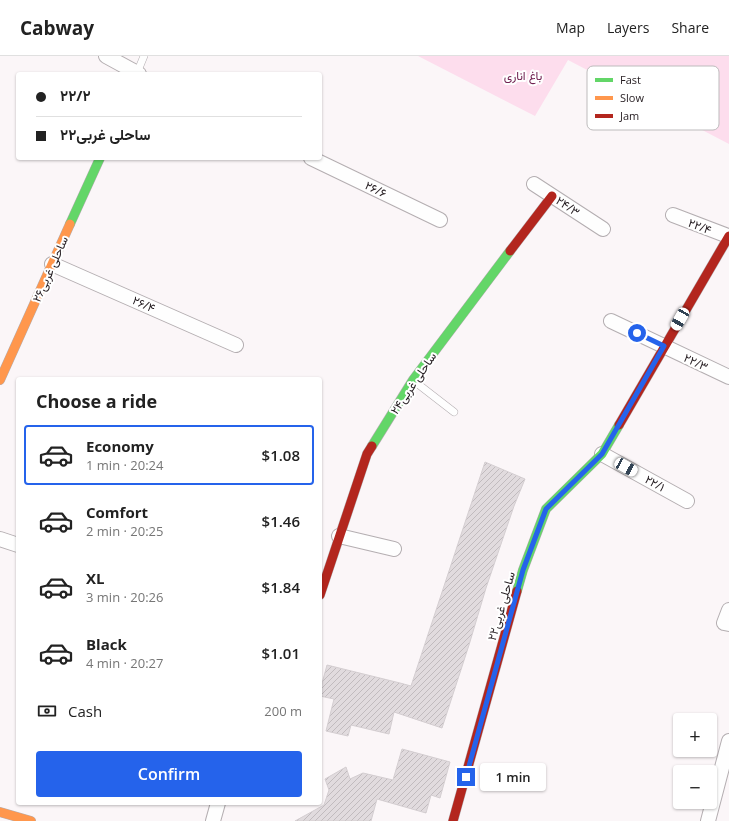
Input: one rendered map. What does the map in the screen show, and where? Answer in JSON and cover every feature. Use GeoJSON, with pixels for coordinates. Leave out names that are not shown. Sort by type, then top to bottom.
{"type":"FeatureCollection","features":[{"type":"Feature","properties":{"kind":"street"},"geometry":{"type":"LineString","coordinates":[[106,56],[134,72]]}},
{"type":"Feature","properties":{"kind":"street","name":"ساحلی غربی۲۶"},"geometry":{"type":"LineString","coordinates":[[0,380],[6,352],[52,264],[99,160]]}},
{"type":"Feature","properties":{"kind":"street","name":"۲۶/۶"},"geometry":{"type":"LineString","coordinates":[[315,160],[440,220]]}},
{"type":"Feature","properties":{"kind":"street","name":"۲۴/۳"},"geometry":{"type":"LineString","coordinates":[[534,184],[602,229]]}},
{"type":"Feature","properties":{"kind":"street","name":"ساحلی غربی۲۴"},"geometry":{"type":"LineString","coordinates":[[322,589],[367,454],[413,380],[552,196]]}},
{"type":"Feature","properties":{"kind":"street","name":"۲۲/۴"},"geometry":{"type":"LineString","coordinates":[[673,215],[729,236]]}},
{"type":"Feature","properties":{"kind":"street","name":"ساحلی غربی۲۲"},"geometry":{"type":"LineString","coordinates":[[453,821],[523,570],[546,509],[602,454],[729,236]]}},
{"type":"Feature","properties":{"kind":"street","name":"۲۶/۴"},"geometry":{"type":"LineString","coordinates":[[52,264],[236,345]]}},
{"type":"Feature","properties":{"kind":"street","name":"۲۲/۳"},"geometry":{"type":"LineString","coordinates":[[611,321],[729,377]]}},
{"type":"Feature","properties":{"kind":"street","name":"۲۲/۱"},"geometry":{"type":"LineString","coordinates":[[602,454],[687,501]]}},
{"type":"Feature","properties":{"kind":"street"},"geometry":{"type":"LineString","coordinates":[[339,536],[394,549]]}},
{"type":"Feature","properties":{"kind":"street"},"geometry":{"type":"LineString","coordinates":[[0,539],[16,544]]}},
{"type":"Feature","properties":{"kind":"street"},"geometry":{"type":"LineString","coordinates":[[729,610],[724,623],[729,624]]}},
{"type":"Feature","properties":{"kind":"street"},"geometry":{"type":"LineString","coordinates":[[708,821],[729,741]]}},
{"type":"Feature","properties":{"kind":"street"},"geometry":{"type":"LineString","coordinates":[[213,821],[217,805]]}},
{"type":"Feature","properties":{"kind":"street"},"geometry":{"type":"LineString","coordinates":[[0,812],[31,821]]}},
{"type":"Feature","properties":{"kind":"lane"},"geometry":{"type":"LineString","coordinates":[[139,72],[144,56]]}},
{"type":"Feature","properties":{"kind":"lane"},"geometry":{"type":"LineString","coordinates":[[413,380],[454,412]]}},
{"type":"Feature","properties":{"kind":"green space","name":"باغ اناری"},"geometry":{"type":"Polygon","coordinates":[[[418,56],[729,56],[729,144],[702,130],[719,130],[719,66],[587,66],[587,70],[568,60],[535,116],[418,56]]]}},
{"type":"Feature","properties":{"kind":"building"},"geometry":{"type":"Polygon","coordinates":[[[485,462],[525,479],[514,506],[486,588],[442,728],[394,712],[389,734],[351,725],[348,736],[326,731],[334,699],[322,696],[322,684],[327,665],[411,686],[485,462]]]}},
{"type":"Feature","properties":{"kind":"building"},"geometry":{"type":"Polygon","coordinates":[[[402,749],[450,762],[440,798],[431,795],[426,813],[377,799],[371,821],[295,821],[324,805],[329,790],[325,779],[346,767],[350,779],[363,773],[393,780],[402,749]]]}},
{"type":"Feature","properties":{"kind":"traffic: fast"},"geometry":{"type":"LineString","coordinates":[[70,224],[99,160]]}},
{"type":"Feature","properties":{"kind":"traffic: fast"},"geometry":{"type":"LineString","coordinates":[[372,446],[413,380],[510,251]]}},
{"type":"Feature","properties":{"kind":"traffic: fast"},"geometry":{"type":"LineString","coordinates":[[517,591],[523,570],[546,509],[602,454],[619,425]]}},
{"type":"Feature","properties":{"kind":"traffic: slow"},"geometry":{"type":"LineString","coordinates":[[0,380],[70,224]]}},
{"type":"Feature","properties":{"kind":"traffic: slow"},"geometry":{"type":"LineString","coordinates":[[0,812],[31,821]]}},
{"type":"Feature","properties":{"kind":"traffic: jam"},"geometry":{"type":"LineString","coordinates":[[510,251],[552,196]]}},
{"type":"Feature","properties":{"kind":"traffic: jam"},"geometry":{"type":"LineString","coordinates":[[619,425],[729,236]]}},
{"type":"Feature","properties":{"kind":"traffic: jam"},"geometry":{"type":"LineString","coordinates":[[322,589],[367,454],[372,446]]}},
{"type":"Feature","properties":{"kind":"traffic: jam"},"geometry":{"type":"LineString","coordinates":[[453,821],[517,591]]}},
{"type":"Feature","properties":{"kind":"route"},"geometry":{"type":"LineString","coordinates":[[466,777],[523,570],[546,509],[602,454],[664,346],[637,333]]}}]}
